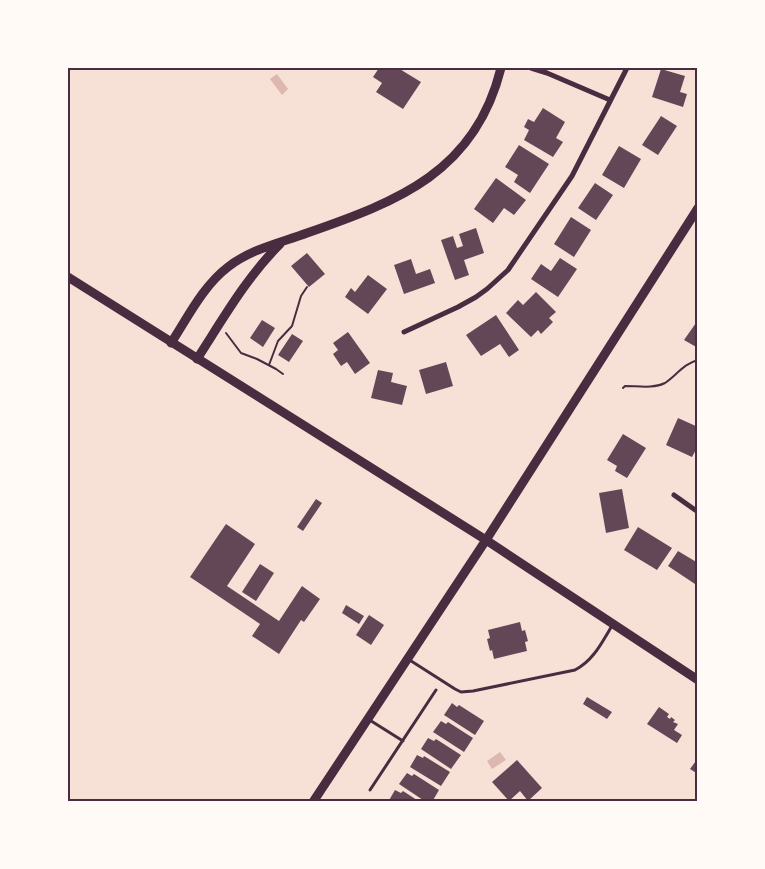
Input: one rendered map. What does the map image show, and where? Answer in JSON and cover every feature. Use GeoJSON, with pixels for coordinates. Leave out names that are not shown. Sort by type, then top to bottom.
{"type":"FeatureCollection","features":[{"type":"Feature","properties":{"kind":"main road"},"geometry":{"type":"LineString","coordinates":[[171,342],[206,290],[226,268],[252,251],[343,221],[400,196],[437,173],[468,140],[490,100],[501,68]]}},
{"type":"Feature","properties":{"kind":"main road"},"geometry":{"type":"LineString","coordinates":[[313,802],[486,540],[698,208]]}},
{"type":"Feature","properties":{"kind":"main road"},"geometry":{"type":"LineString","coordinates":[[198,359],[248,279],[282,242]]}},
{"type":"Feature","properties":{"kind":"main road"},"geometry":{"type":"LineString","coordinates":[[68,277],[486,540],[698,680]]}},
{"type":"Feature","properties":{"kind":"street"},"geometry":{"type":"LineString","coordinates":[[531,68],[547,72],[610,100]]}},
{"type":"Feature","properties":{"kind":"street"},"geometry":{"type":"LineString","coordinates":[[404,332],[476,297],[508,270],[572,176],[627,68]]}},
{"type":"Feature","properties":{"kind":"street"},"geometry":{"type":"LineString","coordinates":[[674,495],[698,512]]}},
{"type":"Feature","properties":{"kind":"lane"},"geometry":{"type":"LineString","coordinates":[[408,659],[461,692],[473,691],[575,670],[591,658],[613,624]]}},
{"type":"Feature","properties":{"kind":"lane"},"geometry":{"type":"LineString","coordinates":[[370,790],[436,690]]}},
{"type":"Feature","properties":{"kind":"lane"},"geometry":{"type":"LineString","coordinates":[[368,719],[403,741]]}},
{"type":"Feature","properties":{"kind":"path"},"geometry":{"type":"LineString","coordinates":[[269,365],[278,341],[292,326],[301,296],[307,287]]}},
{"type":"Feature","properties":{"kind":"path"},"geometry":{"type":"LineString","coordinates":[[226,333],[241,353],[258,359],[283,374]]}},
{"type":"Feature","properties":{"kind":"path"},"geometry":{"type":"LineString","coordinates":[[623,388],[625,386],[655,387],[666,382],[684,365],[698,360]]}},
{"type":"Feature","properties":{"kind":"shaded area"},"geometry":{"type":"Polygon","coordinates":[[[277,74],[288,89],[282,95],[270,79],[277,74]]]}},
{"type":"Feature","properties":{"kind":"shaded area"},"geometry":{"type":"Polygon","coordinates":[[[500,752],[506,760],[492,769],[487,761],[500,752]]]}},
{"type":"Feature","properties":{"kind":"building"},"geometry":{"type":"Polygon","coordinates":[[[379,68],[398,68],[421,82],[403,109],[376,92],[382,83],[373,77],[379,68]]]}},
{"type":"Feature","properties":{"kind":"building"},"geometry":{"type":"Polygon","coordinates":[[[661,69],[685,76],[680,92],[687,94],[683,107],[652,97],[661,69]]]}},
{"type":"Feature","properties":{"kind":"building"},"geometry":{"type":"Polygon","coordinates":[[[543,108],[565,122],[556,138],[563,142],[553,157],[524,140],[529,130],[524,127],[528,119],[534,122],[543,108]]]}},
{"type":"Feature","properties":{"kind":"building"},"geometry":{"type":"Polygon","coordinates":[[[661,116],[677,126],[658,155],[642,145],[661,116]]]}},
{"type":"Feature","properties":{"kind":"building"},"geometry":{"type":"Polygon","coordinates":[[[519,145],[549,164],[530,193],[514,182],[518,175],[505,167],[519,145]]]}},
{"type":"Feature","properties":{"kind":"building"},"geometry":{"type":"Polygon","coordinates":[[[619,146],[641,159],[624,188],[602,175],[619,146]]]}},
{"type":"Feature","properties":{"kind":"building"},"geometry":{"type":"Polygon","coordinates":[[[496,178],[526,200],[514,215],[504,208],[493,223],[474,209],[496,178]]]}},
{"type":"Feature","properties":{"kind":"building"},"geometry":{"type":"Polygon","coordinates":[[[595,183],[613,195],[596,220],[578,208],[595,183]]]}},
{"type":"Feature","properties":{"kind":"building"},"geometry":{"type":"Polygon","coordinates":[[[571,217],[591,230],[574,257],[554,244],[571,217]]]}},
{"type":"Feature","properties":{"kind":"building"},"geometry":{"type":"Polygon","coordinates":[[[476,228],[484,253],[464,260],[469,275],[455,280],[441,240],[453,236],[457,248],[463,246],[459,234],[476,228]]]}},
{"type":"Feature","properties":{"kind":"building"},"geometry":{"type":"Polygon","coordinates":[[[307,253],[325,274],[309,287],[291,266],[307,253]]]}},
{"type":"Feature","properties":{"kind":"building"},"geometry":{"type":"Polygon","coordinates":[[[560,258],[577,269],[558,297],[531,279],[541,264],[551,271],[560,258]]]}},
{"type":"Feature","properties":{"kind":"building"},"geometry":{"type":"Polygon","coordinates":[[[411,259],[416,274],[430,269],[435,283],[404,294],[394,265],[411,259]]]}},
{"type":"Feature","properties":{"kind":"building"},"geometry":{"type":"Polygon","coordinates":[[[368,275],[387,289],[368,314],[345,297],[351,288],[355,292],[368,275]]]}},
{"type":"Feature","properties":{"kind":"building"},"geometry":{"type":"Polygon","coordinates":[[[536,292],[556,312],[549,318],[553,322],[541,334],[538,330],[531,337],[506,313],[518,300],[523,305],[536,292]]]}},
{"type":"Feature","properties":{"kind":"building"},"geometry":{"type":"Polygon","coordinates":[[[496,315],[519,350],[509,357],[500,344],[481,356],[466,335],[496,315]]]}},
{"type":"Feature","properties":{"kind":"building"},"geometry":{"type":"Polygon","coordinates":[[[262,320],[275,328],[263,347],[250,338],[262,320]]]}},
{"type":"Feature","properties":{"kind":"building"},"geometry":{"type":"Polygon","coordinates":[[[698,320],[698,348],[684,340],[698,320]]]}},
{"type":"Feature","properties":{"kind":"building"},"geometry":{"type":"Polygon","coordinates":[[[348,332],[370,363],[355,374],[347,362],[341,366],[333,354],[338,350],[333,343],[348,332]]]}},
{"type":"Feature","properties":{"kind":"building"},"geometry":{"type":"Polygon","coordinates":[[[292,334],[303,341],[289,362],[278,355],[292,334]]]}},
{"type":"Feature","properties":{"kind":"building"},"geometry":{"type":"Polygon","coordinates":[[[446,362],[453,386],[426,394],[419,370],[446,362]]]}},
{"type":"Feature","properties":{"kind":"building"},"geometry":{"type":"Polygon","coordinates":[[[378,370],[393,373],[391,382],[407,386],[402,405],[371,398],[378,370]]]}},
{"type":"Feature","properties":{"kind":"building"},"geometry":{"type":"Polygon","coordinates":[[[678,418],[698,427],[698,446],[692,457],[666,445],[678,418]]]}},
{"type":"Feature","properties":{"kind":"building"},"geometry":{"type":"Polygon","coordinates":[[[623,434],[646,448],[627,478],[615,471],[617,466],[607,460],[623,434]]]}},
{"type":"Feature","properties":{"kind":"building"},"geometry":{"type":"Polygon","coordinates":[[[622,489],[629,528],[606,533],[599,493],[622,489]]]}},
{"type":"Feature","properties":{"kind":"building"},"geometry":{"type":"Polygon","coordinates":[[[316,499],[322,503],[303,531],[297,527],[316,499]]]}},
{"type":"Feature","properties":{"kind":"building"},"geometry":{"type":"Polygon","coordinates":[[[226,524],[255,544],[227,586],[279,621],[302,586],[320,599],[304,622],[301,620],[279,654],[252,636],[260,624],[190,577],[226,524]]]}},
{"type":"Feature","properties":{"kind":"building"},"geometry":{"type":"Polygon","coordinates":[[[638,527],[672,548],[657,570],[624,550],[638,527]]]}},
{"type":"Feature","properties":{"kind":"building"},"geometry":{"type":"Polygon","coordinates":[[[678,551],[698,563],[698,580],[695,584],[668,566],[678,551]]]}},
{"type":"Feature","properties":{"kind":"building"},"geometry":{"type":"Polygon","coordinates":[[[260,564],[274,573],[256,601],[242,592],[260,564]]]}},
{"type":"Feature","properties":{"kind":"building"},"geometry":{"type":"Polygon","coordinates":[[[346,605],[364,616],[359,624],[342,613],[346,605]]]}},
{"type":"Feature","properties":{"kind":"building"},"geometry":{"type":"Polygon","coordinates":[[[369,615],[384,625],[371,645],[356,635],[369,615]]]}},
{"type":"Feature","properties":{"kind":"building"},"geometry":{"type":"Polygon","coordinates":[[[520,622],[522,631],[525,630],[528,641],[525,642],[527,651],[494,659],[487,639],[490,638],[488,630],[520,622]]]}},
{"type":"Feature","properties":{"kind":"building"},"geometry":{"type":"Polygon","coordinates":[[[587,697],[612,712],[607,719],[583,704],[587,697]]]}},
{"type":"Feature","properties":{"kind":"building"},"geometry":{"type":"Polygon","coordinates":[[[452,703],[457,707],[459,705],[484,721],[475,735],[444,715],[452,703]]]}},
{"type":"Feature","properties":{"kind":"building"},"geometry":{"type":"Polygon","coordinates":[[[659,707],[669,714],[667,717],[670,719],[671,717],[675,720],[673,722],[678,724],[674,730],[682,735],[677,743],[647,724],[659,707]]]}},
{"type":"Feature","properties":{"kind":"building"},"geometry":{"type":"Polygon","coordinates":[[[441,721],[446,724],[448,722],[473,738],[464,752],[433,732],[441,721]]]}},
{"type":"Feature","properties":{"kind":"building"},"geometry":{"type":"Polygon","coordinates":[[[428,738],[434,741],[436,739],[461,755],[451,769],[421,749],[428,738]]]}},
{"type":"Feature","properties":{"kind":"building"},"geometry":{"type":"Polygon","coordinates":[[[417,755],[423,758],[424,756],[450,772],[441,786],[410,767],[417,755]]]}},
{"type":"Feature","properties":{"kind":"building"},"geometry":{"type":"Polygon","coordinates":[[[698,758],[698,774],[690,769],[698,758]]]}},
{"type":"Feature","properties":{"kind":"building"},"geometry":{"type":"Polygon","coordinates":[[[517,760],[542,788],[528,801],[520,791],[509,801],[492,782],[517,760]]]}},
{"type":"Feature","properties":{"kind":"building"},"geometry":{"type":"Polygon","coordinates":[[[407,773],[412,776],[414,774],[439,790],[432,802],[426,802],[399,784],[407,773]]]}},
{"type":"Feature","properties":{"kind":"building"},"geometry":{"type":"Polygon","coordinates":[[[395,790],[401,793],[403,791],[420,802],[388,802],[395,790]]]}}]}
